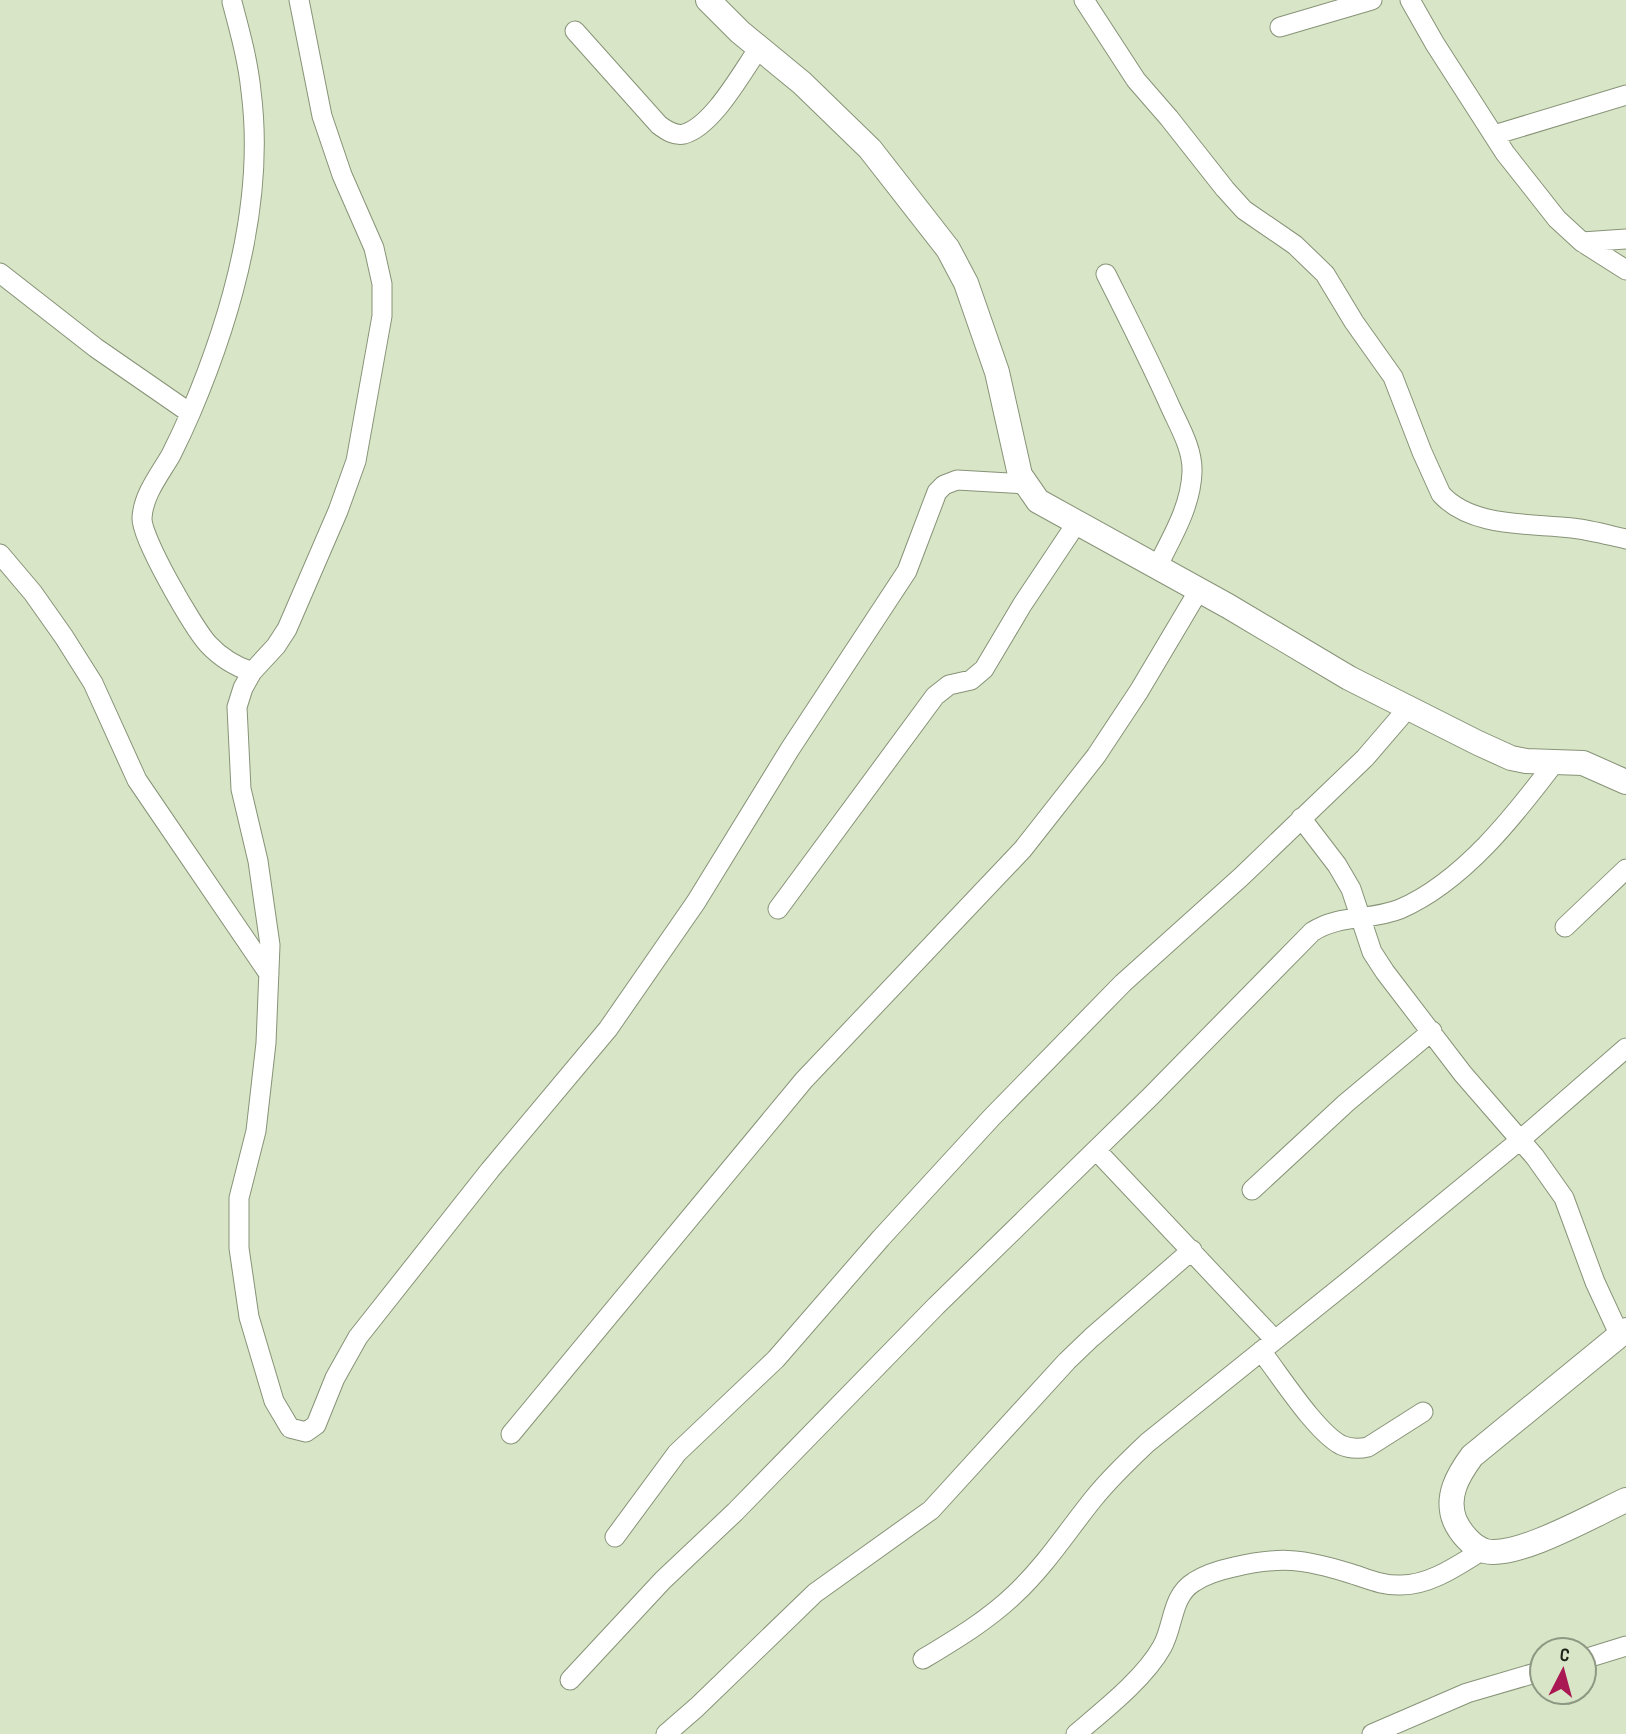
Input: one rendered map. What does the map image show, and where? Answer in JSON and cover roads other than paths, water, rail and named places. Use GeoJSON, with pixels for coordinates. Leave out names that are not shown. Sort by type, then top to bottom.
{"type":"FeatureCollection","features":[{"type":"Feature","properties":{"kind":"street"},"geometry":{"type":"LineString","coordinates":[[299,0],[322,116],[342,175],[374,248],[382,284],[382,316],[356,461],[338,511],[287,629],[276,646],[252,672],[237,707],[241,789],[258,861],[270,945],[266,1043],[256,1131],[239,1198],[239,1248],[249,1317],[274,1401],[290,1428],[306,1432],[316,1425],[335,1378],[358,1337],[490,1170],[608,1029],[696,902],[790,749],[907,571],[937,492],[944,485],[957,480],[1025,484]]}},
{"type":"Feature","properties":{"kind":"street"},"geometry":{"type":"LineString","coordinates":[[708,0],[721,15],[802,83],[870,149],[948,249],[966,283],[997,372],[1015,457],[1025,484],[1038,501],[1199,590],[1349,678],[1511,758],[1541,763],[1583,763],[1626,782]]}},
{"type":"Feature","properties":{"kind":"street"},"geometry":{"type":"LineString","coordinates":[[1083,0],[1136,80],[1170,118],[1225,189],[1244,210],[1295,245],[1325,274],[1354,322],[1393,377],[1422,452],[1446,500],[1462,510],[1497,521],[1574,528],[1626,539]]}},
{"type":"Feature","properties":{"kind":"street"},"geometry":{"type":"LineString","coordinates":[[1280,27],[1372,0]]}},
{"type":"Feature","properties":{"kind":"street"},"geometry":{"type":"LineString","coordinates":[[1410,0],[1494,135],[1557,219],[1582,242],[1626,270]]}},
{"type":"Feature","properties":{"kind":"street"},"geometry":{"type":"LineString","coordinates":[[232,2],[252,92],[253,183],[240,258],[216,348],[190,413],[151,489],[142,517],[147,541],[206,642],[226,661],[252,672]]}},
{"type":"Feature","properties":{"kind":"street"},"geometry":{"type":"LineString","coordinates":[[575,31],[660,125],[673,134],[684,134],[707,118],[759,48]]}},
{"type":"Feature","properties":{"kind":"street"},"geometry":{"type":"LineString","coordinates":[[1494,135],[1626,95]]}},
{"type":"Feature","properties":{"kind":"street"},"geometry":{"type":"LineString","coordinates":[[1582,242],[1626,239]]}},
{"type":"Feature","properties":{"kind":"street"},"geometry":{"type":"LineString","coordinates":[[0,272],[96,348],[190,413]]}},
{"type":"Feature","properties":{"kind":"street"},"geometry":{"type":"LineString","coordinates":[[1106,274],[1173,412],[1192,464],[1191,487],[1185,508],[1157,567]]}},
{"type":"Feature","properties":{"kind":"street"},"geometry":{"type":"LineString","coordinates":[[778,909],[935,696],[949,685],[971,680],[984,669],[1022,605],[1076,524]]}},
{"type":"Feature","properties":{"kind":"street"},"geometry":{"type":"LineString","coordinates":[[0,554],[33,593],[64,637],[93,683],[137,780],[269,974]]}},
{"type":"Feature","properties":{"kind":"street"},"geometry":{"type":"LineString","coordinates":[[510,1434],[804,1080],[1023,849],[1096,756],[1139,691],[1199,590]]}},
{"type":"Feature","properties":{"kind":"street"},"geometry":{"type":"LineString","coordinates":[[615,1536],[677,1453],[776,1359],[881,1238],[992,1117],[1123,983],[1241,877],[1365,758],[1408,708]]}},
{"type":"Feature","properties":{"kind":"street"},"geometry":{"type":"LineString","coordinates":[[570,1680],[663,1580],[1312,932],[1334,921],[1397,910],[1423,898],[1484,848],[1555,762]]}},
{"type":"Feature","properties":{"kind":"street"},"geometry":{"type":"LineString","coordinates":[[1301,818],[1351,889],[1371,952],[1463,1074],[1535,1157],[1564,1198],[1595,1282],[1623,1333],[1472,1457],[1458,1474],[1453,1489],[1454,1518],[1465,1536],[1483,1550]]}},
{"type":"Feature","properties":{"kind":"street"},"geometry":{"type":"LineString","coordinates":[[1565,927],[1626,869]]}},
{"type":"Feature","properties":{"kind":"street"},"geometry":{"type":"LineString","coordinates":[[1252,1190],[1346,1103],[1432,1031]]}},
{"type":"Feature","properties":{"kind":"street"},"geometry":{"type":"LineString","coordinates":[[923,1659],[976,1627],[1016,1593],[1056,1548],[1119,1468],[1182,1413],[1519,1141],[1626,1048]]}},
{"type":"Feature","properties":{"kind":"street"},"geometry":{"type":"LineString","coordinates":[[1096,1150],[1192,1250],[1268,1345],[1314,1419],[1337,1443],[1359,1448],[1368,1447],[1423,1412]]}},
{"type":"Feature","properties":{"kind":"street"},"geometry":{"type":"LineString","coordinates":[[666,1734],[815,1593],[931,1510],[1067,1361],[1192,1250]]}},
{"type":"Feature","properties":{"kind":"street"},"geometry":{"type":"LineString","coordinates":[[1076,1734],[1146,1669],[1163,1646],[1178,1600],[1193,1582],[1206,1575],[1253,1563],[1285,1559],[1305,1561],[1383,1584],[1414,1584],[1443,1574],[1483,1550],[1506,1550],[1532,1543],[1626,1500]]}},
{"type":"Feature","properties":{"kind":"street"},"geometry":{"type":"LineString","coordinates":[[1598,1655],[1626,1646]]}},
{"type":"Feature","properties":{"kind":"street"},"geometry":{"type":"LineString","coordinates":[[1372,1734],[1467,1693],[1528,1675]]}}]}
